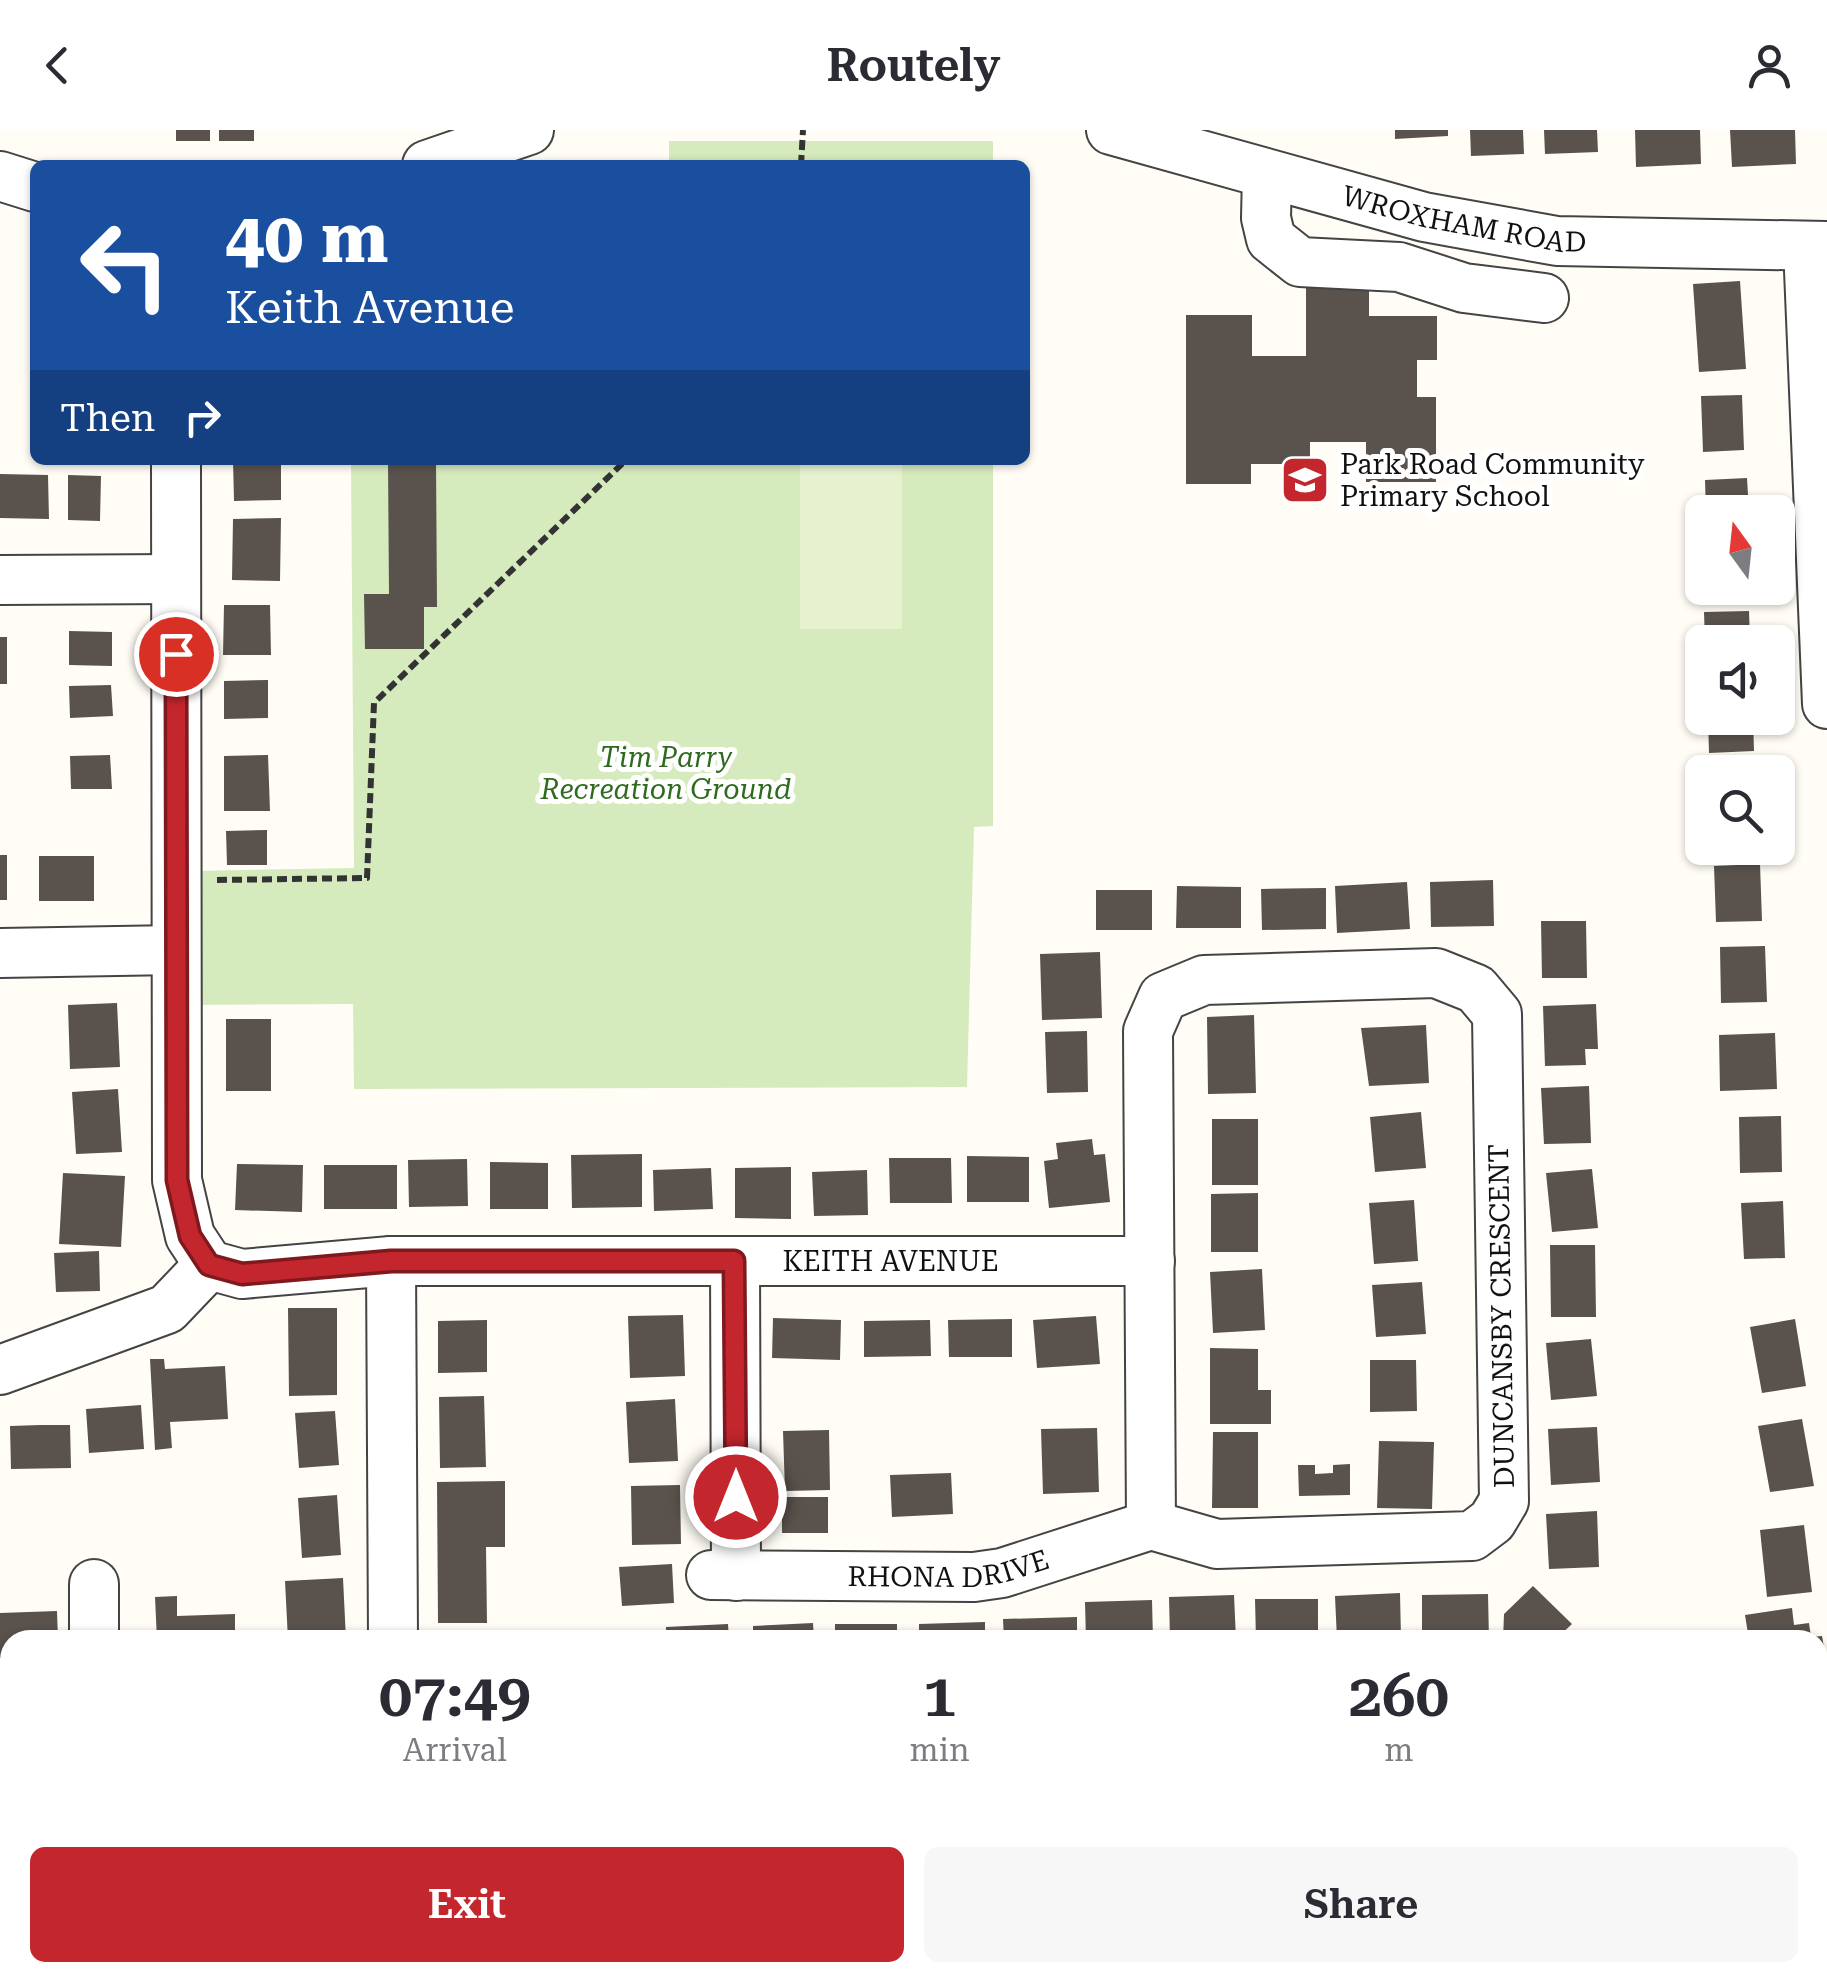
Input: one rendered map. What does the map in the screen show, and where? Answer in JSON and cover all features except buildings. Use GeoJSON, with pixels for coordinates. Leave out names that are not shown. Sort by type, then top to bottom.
{"type":"FeatureCollection","features":[{"type":"Feature","properties":{"kind":"street"},"geometry":{"type":"LineString","coordinates":[[442,160],[530,130]]}},
{"type":"Feature","properties":{"kind":"street","name":"WROXHAM ROAD"},"geometry":{"type":"LineString","coordinates":[[1111,130],[1424,217],[1557,242],[1818,246]]}},
{"type":"Feature","properties":{"kind":"street"},"geometry":{"type":"LineString","coordinates":[[1267,174],[1266,218],[1271,239],[1300,262],[1399,267],[1464,288],[1544,298]]}},
{"type":"Feature","properties":{"kind":"street"},"geometry":{"type":"LineString","coordinates":[[0,176],[30,185]]}},
{"type":"Feature","properties":{"kind":"street"},"geometry":{"type":"LineString","coordinates":[[1818,246],[1827,704]]}},
{"type":"Feature","properties":{"kind":"street"},"geometry":{"type":"LineString","coordinates":[[0,1370],[167,1309],[209,1265],[190,1236],[177,1180],[176,465]]}},
{"type":"Feature","properties":{"kind":"street"},"geometry":{"type":"LineString","coordinates":[[0,580],[176,579]]}},
{"type":"Feature","properties":{"kind":"street"},"geometry":{"type":"LineString","coordinates":[[0,953],[176,950]]}},
{"type":"Feature","properties":{"kind":"street","name":"DUNCANSBY CRESCENT"},"geometry":{"type":"LineString","coordinates":[[1436,973],[1476,989],[1496,1014],[1504,1501],[1492,1522],[1472,1536],[1217,1544],[1151,1525],[1148,1032],[1163,997],[1204,980],[1436,973]]}},
{"type":"Feature","properties":{"kind":"street"},"geometry":{"type":"LineString","coordinates":[[391,1261],[393,1630]]}},
{"type":"Feature","properties":{"kind":"street","name":"KEITH AVENUE"},"geometry":{"type":"LineString","coordinates":[[209,1265],[242,1274],[391,1261],[1150,1261]]}},
{"type":"Feature","properties":{"kind":"street","name":"RHONA DRIVE"},"geometry":{"type":"LineString","coordinates":[[734,1261],[724,1576],[1002,1573],[1151,1525]]}},
{"type":"Feature","properties":{"kind":"street"},"geometry":{"type":"LineString","coordinates":[[94,1584],[94,1630]]}},
{"type":"Feature","properties":{"kind":"path"},"geometry":{"type":"LineString","coordinates":[[801,160],[802,130]]}},
{"type":"Feature","properties":{"kind":"path"},"geometry":{"type":"LineString","coordinates":[[176,880],[367,878],[374,703],[621,465]]}},
{"type":"Feature","properties":{"kind":"green space"},"geometry":{"type":"Polygon","coordinates":[[[669,141],[993,141],[993,160],[669,160],[669,141]]]}},
{"type":"Feature","properties":{"kind":"green space","name":"Tim Parry Recreation Ground"},"geometry":{"type":"Polygon","coordinates":[[[351,465],[993,465],[993,826],[974,827],[967,1087],[354,1089],[353,1004],[191,1005],[193,871],[354,868],[351,465]]]}},
{"type":"Feature","properties":{"kind":"green space"},"geometry":{"type":"Polygon","coordinates":[[[800,465],[902,465],[902,629],[800,629],[800,465]]]}},
{"type":"Feature","properties":{"kind":"place","name":"Park Road Community Primary School"},"geometry":{"type":"Point","coordinates":[1305,480]}},
{"type":"Feature","properties":{"kind":"route"},"geometry":{"type":"LineString","coordinates":[[176,654],[177,1180],[190,1236],[209,1265],[242,1274],[306,1265],[391,1261],[734,1261],[736,1497]]}}]}
